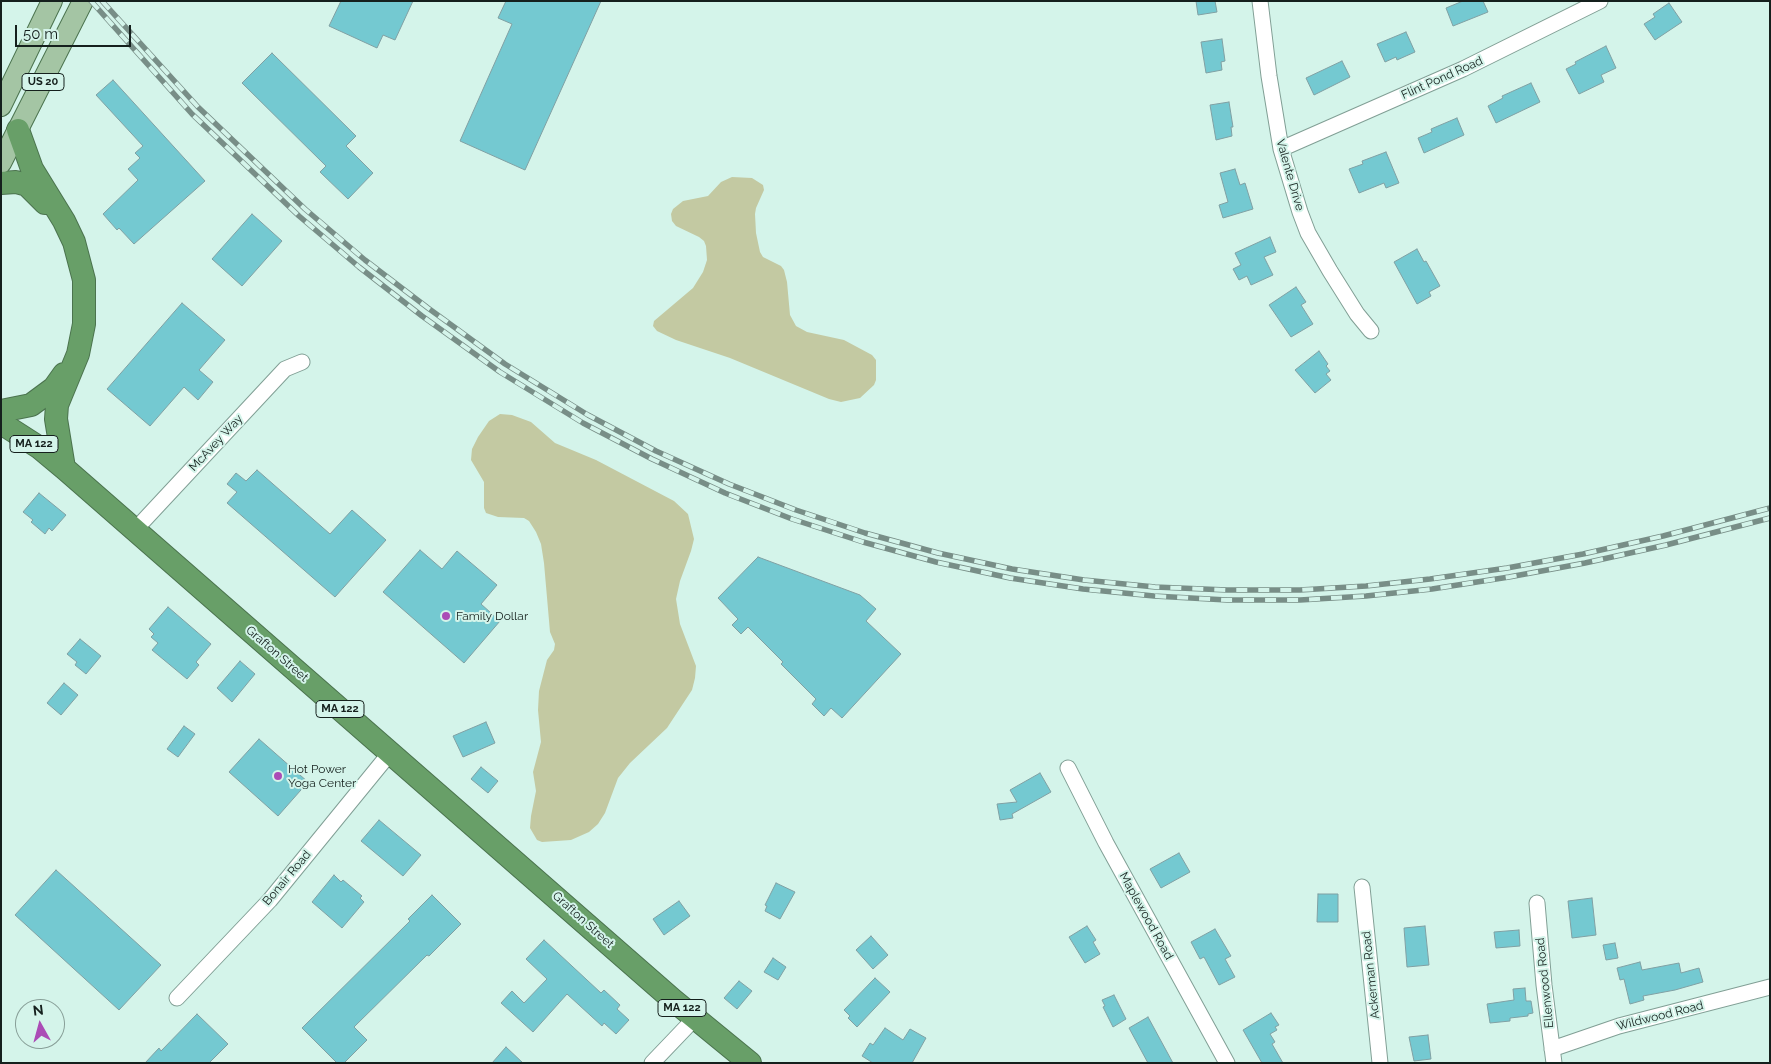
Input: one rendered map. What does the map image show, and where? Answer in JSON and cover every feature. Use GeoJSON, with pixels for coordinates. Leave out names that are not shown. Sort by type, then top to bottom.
{"type":"FeatureCollection","features":[{"type":"Feature","properties":{"kind":"highway"},"geometry":{"type":"LineString","coordinates":[[18,130],[32,169],[64,221],[74,242],[84,280],[84,324],[78,354],[57,405],[56,419],[64,468]]}},
{"type":"Feature","properties":{"kind":"highway"},"geometry":{"type":"LineString","coordinates":[[1,183],[16,182],[27,185],[34,190],[60,226],[69,248],[76,311],[75,333],[67,367],[62,379],[54,388],[31,405],[1,411]]}},
{"type":"Feature","properties":{"kind":"highway","name":"Grafton Street"},"geometry":{"type":"LineString","coordinates":[[1,423],[40,448],[64,468],[695,1018]]}},
{"type":"Feature","properties":{"kind":"highway","name":"MA 122"},"geometry":{"type":"LineString","coordinates":[[695,1018],[750,1063]]}},
{"type":"Feature","properties":{"kind":"main road","name":"US 20"},"geometry":{"type":"LineString","coordinates":[[1,106],[52,1]]}},
{"type":"Feature","properties":{"kind":"main road","name":"US 20"},"geometry":{"type":"LineString","coordinates":[[1,163],[83,1]]}},
{"type":"Feature","properties":{"kind":"street","name":"Valente Drive"},"geometry":{"type":"LineString","coordinates":[[1260,1],[1268,76],[1281,149],[1308,233],[1343,293],[1371,331]]}},
{"type":"Feature","properties":{"kind":"street","name":"Flint Pond Road"},"geometry":{"type":"LineString","coordinates":[[1281,149],[1463,70],[1600,1]]}},
{"type":"Feature","properties":{"kind":"street","name":"McAvey Way"},"geometry":{"type":"LineString","coordinates":[[134,531],[285,369],[302,362]]}},
{"type":"Feature","properties":{"kind":"street","name":"Bonair Road"},"geometry":{"type":"LineString","coordinates":[[177,998],[270,900],[390,753]]}},
{"type":"Feature","properties":{"kind":"street","name":"Maplewood Road"},"geometry":{"type":"LineString","coordinates":[[1068,768],[1106,843],[1226,1063]]}},
{"type":"Feature","properties":{"kind":"street","name":"Ackerman Road"},"geometry":{"type":"LineString","coordinates":[[1362,887],[1380,1063]]}},
{"type":"Feature","properties":{"kind":"street","name":"Ellenwood Road"},"geometry":{"type":"LineString","coordinates":[[1537,903],[1544,985],[1553,1056]]}},
{"type":"Feature","properties":{"kind":"street","name":"Wildwood Road"},"geometry":{"type":"LineString","coordinates":[[1553,1056],[1619,1026],[1770,987]]}},
{"type":"Feature","properties":{"kind":"street"},"geometry":{"type":"LineString","coordinates":[[652,1063],[695,1018]]}},
{"type":"Feature","properties":{"kind":"green space"},"geometry":{"type":"Polygon","coordinates":[[[732,177],[752,178],[763,185],[764,190],[755,214],[760,252],[763,257],[781,266],[784,270],[790,315],[796,326],[807,332],[844,340],[872,355],[876,360],[876,380],[874,385],[860,398],[841,402],[829,399],[730,358],[676,340],[657,331],[653,326],[654,321],[693,288],[703,272],[707,260],[704,241],[676,226],[672,221],[671,214],[673,209],[683,201],[708,196],[721,182],[732,177]]]}},
{"type":"Feature","properties":{"kind":"green space"},"geometry":{"type":"Polygon","coordinates":[[[500,414],[512,415],[531,422],[555,443],[596,460],[674,501],[688,514],[694,539],[676,599],[680,624],[696,666],[692,690],[667,728],[630,763],[618,778],[605,813],[598,824],[589,832],[571,840],[542,842],[537,840],[530,828],[536,791],[533,772],[541,742],[538,710],[539,691],[547,660],[554,650],[555,644],[550,632],[541,544],[536,532],[529,521],[524,518],[498,517],[486,513],[484,508],[484,482],[471,460],[472,449],[478,437],[489,421],[500,414]]]}},
{"type":"Feature","properties":{"kind":"building"},"geometry":{"type":"Polygon","coordinates":[[[341,1],[413,1],[395,40],[383,35],[377,48],[329,26],[341,1]]]}},
{"type":"Feature","properties":{"kind":"building"},"geometry":{"type":"Polygon","coordinates":[[[506,1],[601,1],[525,170],[460,141],[512,24],[498,18],[506,1]]]}},
{"type":"Feature","properties":{"kind":"building"},"geometry":{"type":"Polygon","coordinates":[[[1196,1],[1215,1],[1217,12],[1198,15],[1196,1]]]}},
{"type":"Feature","properties":{"kind":"building"},"geometry":{"type":"Polygon","coordinates":[[[1463,1],[1483,1],[1488,12],[1453,26],[1446,8],[1463,1]]]}},
{"type":"Feature","properties":{"kind":"building"},"geometry":{"type":"Polygon","coordinates":[[[1669,3],[1682,22],[1655,40],[1644,24],[1655,17],[1653,14],[1669,3]]]}},
{"type":"Feature","properties":{"kind":"building"},"geometry":{"type":"Polygon","coordinates":[[[1406,32],[1415,52],[1397,60],[1396,57],[1385,62],[1377,44],[1406,32]]]}},
{"type":"Feature","properties":{"kind":"building"},"geometry":{"type":"Polygon","coordinates":[[[1222,39],[1225,61],[1221,62],[1222,70],[1206,73],[1201,42],[1222,39]]]}},
{"type":"Feature","properties":{"kind":"building"},"geometry":{"type":"Polygon","coordinates":[[[1606,46],[1616,68],[1601,75],[1604,82],[1579,94],[1566,69],[1576,64],[1575,62],[1606,46]]]}},
{"type":"Feature","properties":{"kind":"building"},"geometry":{"type":"Polygon","coordinates":[[[272,53],[356,136],[346,146],[373,173],[348,199],[320,172],[326,166],[242,83],[272,53]]]}},
{"type":"Feature","properties":{"kind":"building"},"geometry":{"type":"Polygon","coordinates":[[[1342,61],[1350,77],[1314,95],[1306,78],[1342,61]]]}},
{"type":"Feature","properties":{"kind":"building"},"geometry":{"type":"Polygon","coordinates":[[[113,80],[205,181],[134,244],[119,228],[117,230],[103,214],[138,180],[128,169],[140,158],[135,153],[143,146],[96,95],[113,80]]]}},
{"type":"Feature","properties":{"kind":"building"},"geometry":{"type":"Polygon","coordinates":[[[1531,83],[1540,102],[1496,123],[1488,106],[1503,98],[1502,96],[1531,83]]]}},
{"type":"Feature","properties":{"kind":"building"},"geometry":{"type":"Polygon","coordinates":[[[1229,102],[1233,127],[1231,127],[1232,136],[1216,140],[1210,105],[1229,102]]]}},
{"type":"Feature","properties":{"kind":"building"},"geometry":{"type":"Polygon","coordinates":[[[1457,118],[1464,135],[1424,153],[1418,138],[1432,132],[1431,129],[1457,118]]]}},
{"type":"Feature","properties":{"kind":"building"},"geometry":{"type":"Polygon","coordinates":[[[1386,152],[1399,183],[1386,188],[1384,183],[1359,193],[1349,169],[1363,164],[1362,161],[1386,152]]]}},
{"type":"Feature","properties":{"kind":"building"},"geometry":{"type":"Polygon","coordinates":[[[1235,169],[1240,185],[1245,183],[1253,209],[1223,218],[1219,205],[1228,202],[1220,173],[1235,169]]]}},
{"type":"Feature","properties":{"kind":"building"},"geometry":{"type":"Polygon","coordinates":[[[252,214],[282,241],[242,286],[212,259],[252,214]]]}},
{"type":"Feature","properties":{"kind":"building"},"geometry":{"type":"Polygon","coordinates":[[[1270,237],[1276,252],[1264,257],[1273,275],[1251,285],[1247,276],[1239,280],[1233,269],[1241,265],[1235,253],[1270,237]]]}},
{"type":"Feature","properties":{"kind":"building"},"geometry":{"type":"Polygon","coordinates":[[[1417,249],[1440,286],[1429,292],[1431,296],[1417,304],[1394,262],[1417,249]]]}},
{"type":"Feature","properties":{"kind":"building"},"geometry":{"type":"Polygon","coordinates":[[[1296,287],[1306,302],[1301,305],[1313,324],[1291,337],[1269,305],[1296,287]]]}},
{"type":"Feature","properties":{"kind":"building"},"geometry":{"type":"Polygon","coordinates":[[[182,303],[225,340],[199,370],[213,382],[198,400],[184,387],[150,426],[107,389],[182,303]]]}},
{"type":"Feature","properties":{"kind":"building"},"geometry":{"type":"Polygon","coordinates":[[[1319,351],[1328,364],[1326,366],[1330,371],[1326,374],[1331,380],[1315,393],[1295,370],[1319,351]]]}},
{"type":"Feature","properties":{"kind":"building"},"geometry":{"type":"Polygon","coordinates":[[[257,470],[330,534],[352,510],[386,540],[335,597],[227,503],[237,492],[227,484],[236,473],[246,481],[257,470]]]}},
{"type":"Feature","properties":{"kind":"building"},"geometry":{"type":"Polygon","coordinates":[[[39,493],[66,515],[52,531],[49,528],[45,534],[23,512],[39,493]]]}},
{"type":"Feature","properties":{"kind":"building"},"geometry":{"type":"Polygon","coordinates":[[[420,550],[442,569],[457,551],[497,585],[481,604],[500,621],[464,663],[383,592],[420,550]]]}},
{"type":"Feature","properties":{"kind":"building"},"geometry":{"type":"Polygon","coordinates":[[[758,557],[860,595],[876,609],[866,621],[901,654],[842,718],[831,708],[824,716],[812,704],[816,699],[748,627],[741,634],[732,625],[738,619],[718,598],[758,557]]]}},
{"type":"Feature","properties":{"kind":"building"},"geometry":{"type":"Polygon","coordinates":[[[168,607],[211,644],[196,662],[199,665],[187,679],[152,650],[158,643],[151,637],[154,634],[149,629],[168,607]]]}},
{"type":"Feature","properties":{"kind":"building"},"geometry":{"type":"Polygon","coordinates":[[[80,639],[101,656],[86,674],[75,665],[77,662],[67,654],[80,639]]]}},
{"type":"Feature","properties":{"kind":"building"},"geometry":{"type":"Polygon","coordinates":[[[240,661],[255,674],[232,702],[217,688],[240,661]]]}},
{"type":"Feature","properties":{"kind":"building"},"geometry":{"type":"Polygon","coordinates":[[[64,683],[78,695],[61,715],[47,703],[64,683]]]}},
{"type":"Feature","properties":{"kind":"building"},"geometry":{"type":"Polygon","coordinates":[[[486,722],[495,743],[463,757],[453,736],[486,722]]]}},
{"type":"Feature","properties":{"kind":"building"},"geometry":{"type":"Polygon","coordinates":[[[184,726],[195,734],[178,757],[167,749],[184,726]]]}},
{"type":"Feature","properties":{"kind":"building"},"geometry":{"type":"Polygon","coordinates":[[[259,739],[308,782],[278,816],[229,772],[259,739]]]}},
{"type":"Feature","properties":{"kind":"building"},"geometry":{"type":"Polygon","coordinates":[[[481,767],[498,781],[488,793],[471,779],[481,767]]]}},
{"type":"Feature","properties":{"kind":"building"},"geometry":{"type":"Polygon","coordinates":[[[1040,773],[1051,792],[1012,814],[1013,818],[1000,820],[997,804],[1017,802],[1010,790],[1040,773]]]}},
{"type":"Feature","properties":{"kind":"building"},"geometry":{"type":"Polygon","coordinates":[[[379,820],[421,855],[403,876],[361,841],[379,820]]]}},
{"type":"Feature","properties":{"kind":"building"},"geometry":{"type":"Polygon","coordinates":[[[1179,853],[1190,872],[1161,888],[1150,869],[1179,853]]]}},
{"type":"Feature","properties":{"kind":"building"},"geometry":{"type":"Polygon","coordinates":[[[56,870],[161,965],[119,1010],[15,915],[56,870]]]}},
{"type":"Feature","properties":{"kind":"building"},"geometry":{"type":"Polygon","coordinates":[[[334,875],[362,896],[360,898],[364,902],[342,928],[312,902],[334,875]]]}},
{"type":"Feature","properties":{"kind":"building"},"geometry":{"type":"Polygon","coordinates":[[[776,883],[795,892],[780,919],[765,911],[767,906],[765,905],[776,883]]]}},
{"type":"Feature","properties":{"kind":"building"},"geometry":{"type":"Polygon","coordinates":[[[1318,894],[1338,894],[1338,922],[1317,922],[1318,894]]]}},
{"type":"Feature","properties":{"kind":"building"},"geometry":{"type":"Polygon","coordinates":[[[432,895],[461,924],[354,1027],[367,1040],[344,1063],[337,1063],[302,1028],[410,921],[408,919],[432,895]]]}},
{"type":"Feature","properties":{"kind":"building"},"geometry":{"type":"Polygon","coordinates":[[[1592,898],[1596,935],[1572,938],[1568,901],[1592,898]]]}},
{"type":"Feature","properties":{"kind":"building"},"geometry":{"type":"Polygon","coordinates":[[[679,901],[690,916],[664,935],[653,919],[679,901]]]}},
{"type":"Feature","properties":{"kind":"building"},"geometry":{"type":"Polygon","coordinates":[[[1087,926],[1096,940],[1093,942],[1100,954],[1085,963],[1069,937],[1087,926]]]}},
{"type":"Feature","properties":{"kind":"building"},"geometry":{"type":"Polygon","coordinates":[[[1425,926],[1429,965],[1407,967],[1404,928],[1425,926]]]}},
{"type":"Feature","properties":{"kind":"building"},"geometry":{"type":"Polygon","coordinates":[[[1215,929],[1231,956],[1225,959],[1235,977],[1219,985],[1204,957],[1200,959],[1191,942],[1215,929]]]}},
{"type":"Feature","properties":{"kind":"building"},"geometry":{"type":"Polygon","coordinates":[[[1519,930],[1520,946],[1496,948],[1494,932],[1519,930]]]}},
{"type":"Feature","properties":{"kind":"building"},"geometry":{"type":"Polygon","coordinates":[[[871,936],[888,955],[873,969],[856,950],[871,936]]]}},
{"type":"Feature","properties":{"kind":"building"},"geometry":{"type":"Polygon","coordinates":[[[544,940],[601,993],[604,990],[620,1005],[617,1009],[629,1020],[616,1034],[604,1023],[602,1026],[567,994],[533,1032],[501,1003],[512,991],[524,1003],[547,979],[526,959],[544,940]]]}},
{"type":"Feature","properties":{"kind":"building"},"geometry":{"type":"Polygon","coordinates":[[[1615,943],[1618,958],[1606,960],[1603,945],[1615,943]]]}},
{"type":"Feature","properties":{"kind":"building"},"geometry":{"type":"Polygon","coordinates":[[[773,958],[786,967],[778,980],[764,972],[773,958]]]}},
{"type":"Feature","properties":{"kind":"building"},"geometry":{"type":"Polygon","coordinates":[[[1640,962],[1642,970],[1679,963],[1681,973],[1699,968],[1703,982],[1643,996],[1644,1000],[1630,1004],[1624,979],[1620,980],[1617,968],[1640,962]]]}},
{"type":"Feature","properties":{"kind":"building"},"geometry":{"type":"Polygon","coordinates":[[[875,978],[890,992],[857,1027],[848,1018],[850,1016],[844,1010],[875,978]]]}},
{"type":"Feature","properties":{"kind":"building"},"geometry":{"type":"Polygon","coordinates":[[[739,981],[752,991],[737,1009],[724,998],[739,981]]]}},
{"type":"Feature","properties":{"kind":"building"},"geometry":{"type":"Polygon","coordinates":[[[1525,988],[1526,1001],[1531,1001],[1533,1013],[1528,1014],[1528,1016],[1510,1018],[1510,1021],[1490,1023],[1487,1004],[1514,1000],[1513,989],[1525,988]]]}},
{"type":"Feature","properties":{"kind":"building"},"geometry":{"type":"Polygon","coordinates":[[[1114,995],[1126,1019],[1113,1027],[1103,1007],[1105,1006],[1102,1000],[1114,995]]]}},
{"type":"Feature","properties":{"kind":"building"},"geometry":{"type":"Polygon","coordinates":[[[1271,1013],[1279,1025],[1275,1027],[1277,1030],[1270,1034],[1275,1042],[1272,1044],[1283,1063],[1262,1063],[1243,1030],[1271,1013]]]}},
{"type":"Feature","properties":{"kind":"building"},"geometry":{"type":"Polygon","coordinates":[[[197,1014],[228,1044],[209,1063],[145,1063],[159,1048],[161,1051],[197,1014]]]}},
{"type":"Feature","properties":{"kind":"building"},"geometry":{"type":"Polygon","coordinates":[[[1148,1017],[1173,1063],[1148,1063],[1129,1028],[1148,1017]]]}},
{"type":"Feature","properties":{"kind":"building"},"geometry":{"type":"Polygon","coordinates":[[[885,1028],[903,1040],[910,1029],[926,1038],[912,1063],[873,1063],[862,1056],[870,1043],[873,1045],[885,1028]]]}},
{"type":"Feature","properties":{"kind":"building"},"geometry":{"type":"Polygon","coordinates":[[[1428,1035],[1431,1059],[1414,1061],[1409,1037],[1428,1035]]]}},
{"type":"Feature","properties":{"kind":"building"},"geometry":{"type":"Polygon","coordinates":[[[506,1047],[523,1063],[492,1063],[506,1047]]]}},
{"type":"Feature","properties":{"kind":"railway"},"geometry":{"type":"LineString","coordinates":[[91,1],[192,114],[299,216],[359,267],[422,316],[500,372],[583,423],[652,459],[725,493],[792,519],[863,542],[936,562],[1010,578],[1083,589],[1154,596],[1227,600],[1300,600],[1432,589],[1509,577],[1666,545],[1770,518]]}},
{"type":"Feature","properties":{"kind":"railway"},"geometry":{"type":"LineString","coordinates":[[102,1],[198,107],[305,209],[365,260],[505,364],[588,415],[656,451],[729,484],[796,510],[865,533],[938,553],[1012,569],[1084,580],[1155,587],[1227,590],[1300,590],[1366,586],[1507,568],[1583,554],[1663,536],[1770,508]]}},
{"type":"Feature","properties":{"kind":"place","name":"Family Dollar"},"geometry":{"type":"Point","coordinates":[446,616]}},
{"type":"Feature","properties":{"kind":"place","name":"Hot Power Yoga Center"},"geometry":{"type":"Point","coordinates":[278,776]}}]}
